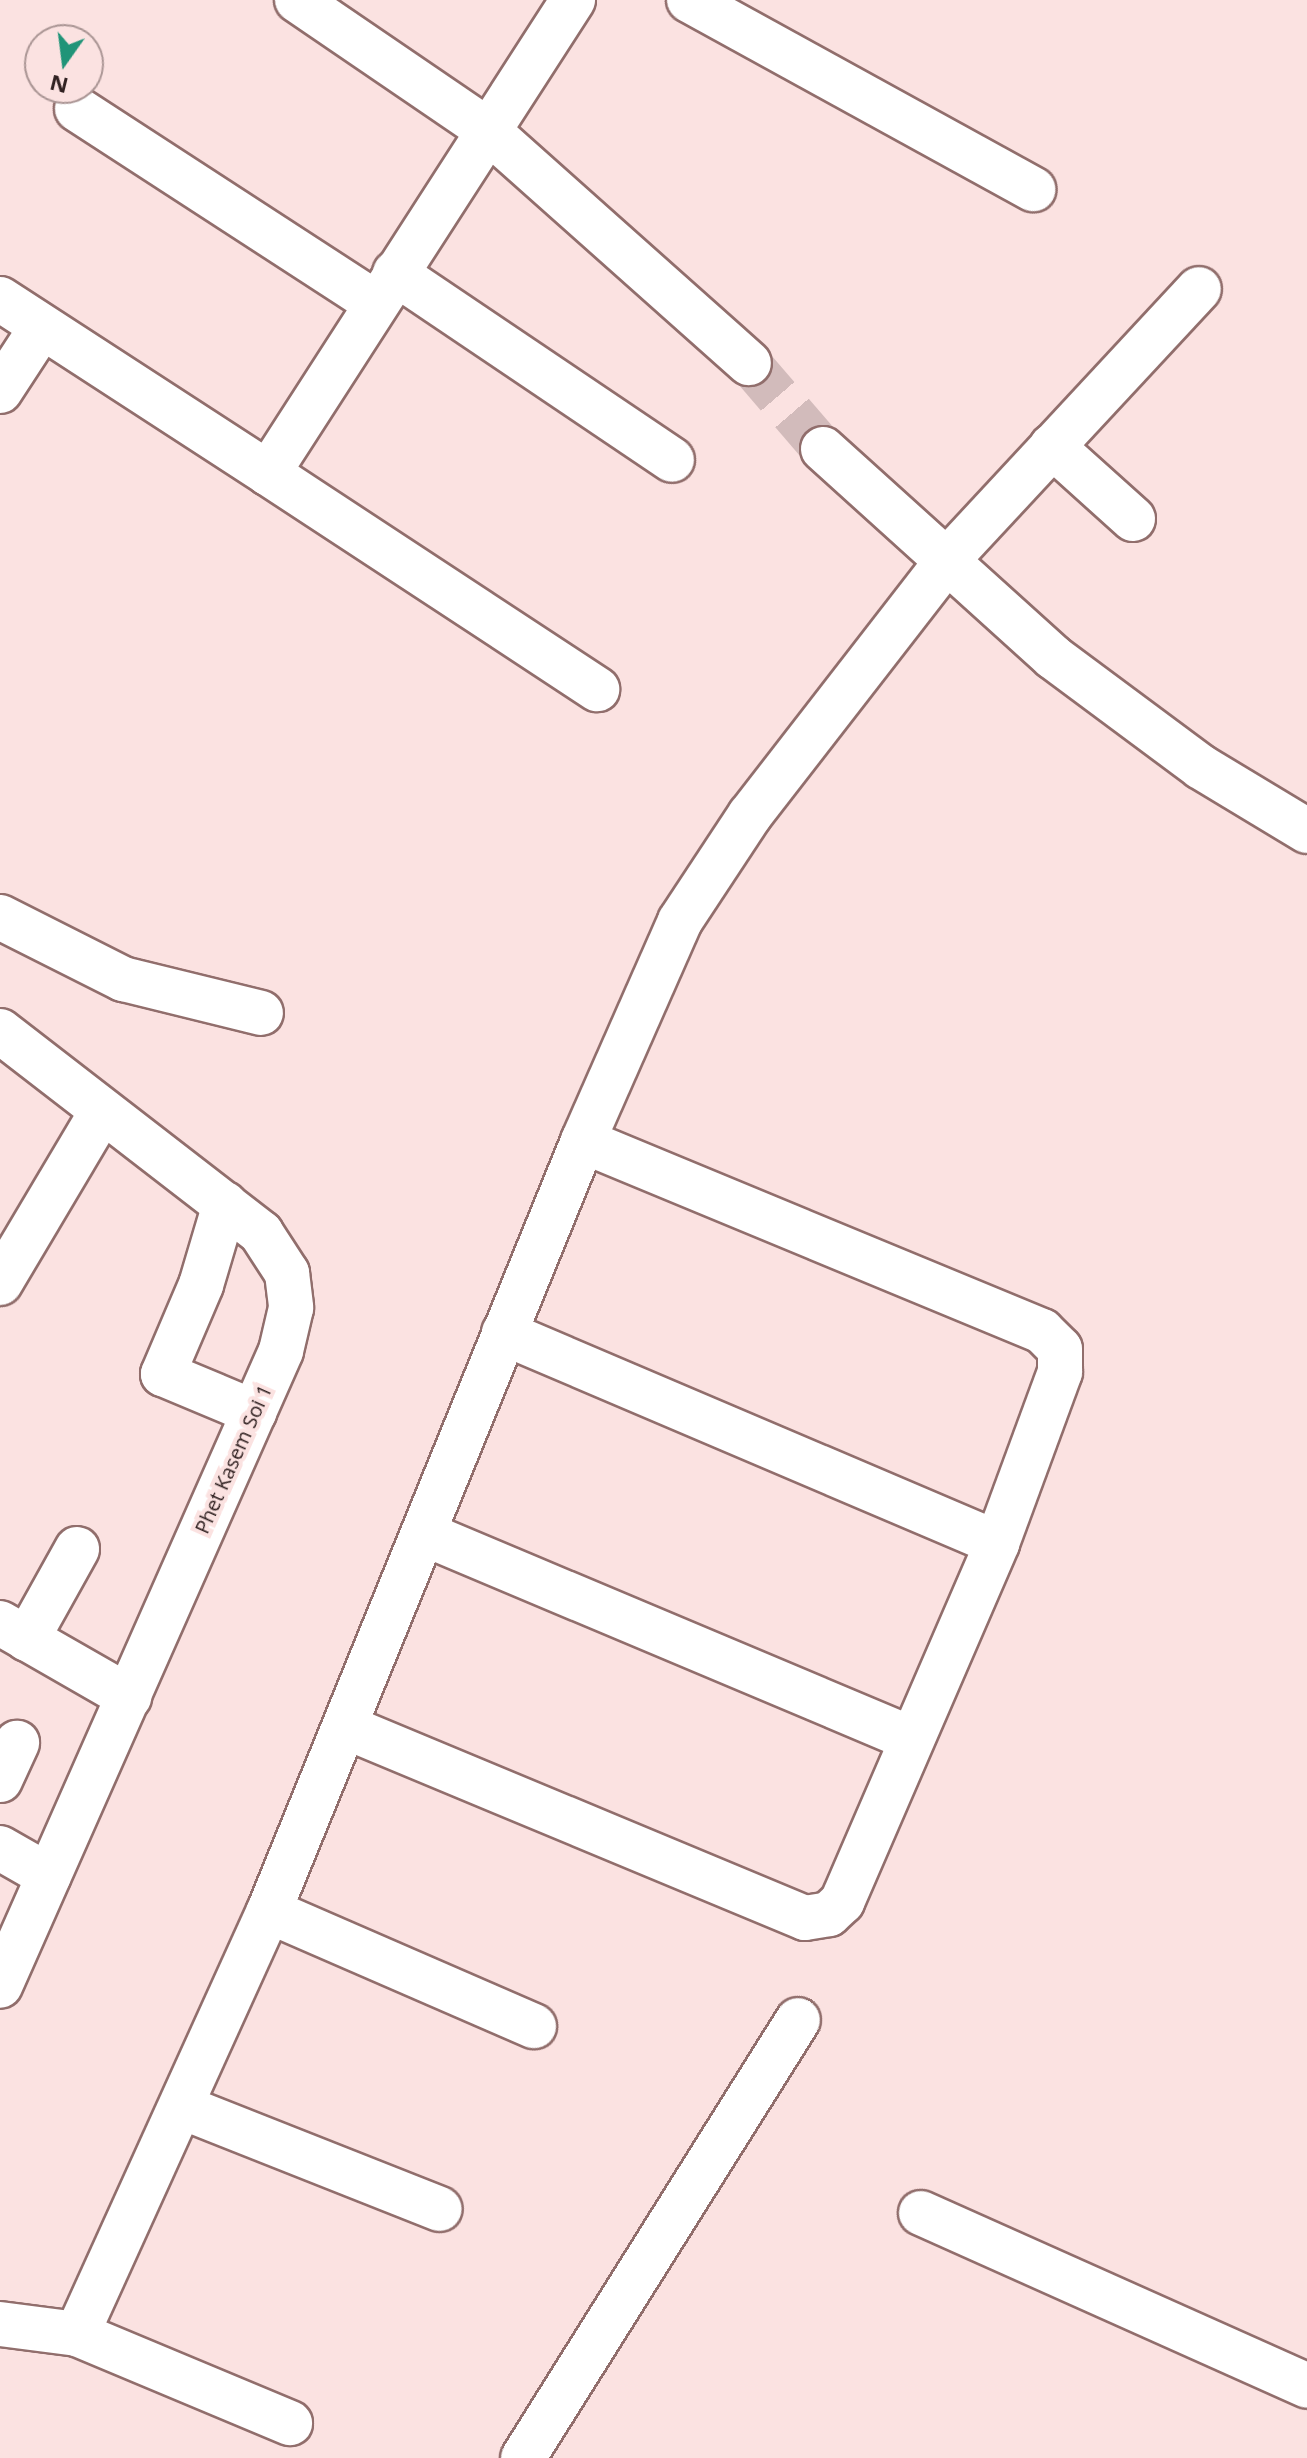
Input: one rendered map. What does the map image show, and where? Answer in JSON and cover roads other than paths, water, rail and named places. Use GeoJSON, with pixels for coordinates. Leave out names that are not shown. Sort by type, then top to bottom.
{"type":"FeatureCollection","features":[{"type":"Feature","properties":{"kind":"street"},"geometry":{"type":"LineString","coordinates":[[297,0],[486,129],[749,363]]}},
{"type":"Feature","properties":{"kind":"street"},"geometry":{"type":"LineString","coordinates":[[268,473],[486,129],[573,0]]}},
{"type":"Feature","properties":{"kind":"street"},"geometry":{"type":"LineString","coordinates":[[689,0],[1033,189]]}},
{"type":"Feature","properties":{"kind":"street"},"geometry":{"type":"LineString","coordinates":[[77,109],[672,460]]}},
{"type":"Feature","properties":{"kind":"street"},"geometry":{"type":"LineString","coordinates":[[77,2334],[269,1911],[644,997],[707,874],[949,558],[1199,289]]}},
{"type":"Feature","properties":{"kind":"street"},"geometry":{"type":"LineString","coordinates":[[0,299],[597,689]]}},
{"type":"Feature","properties":{"kind":"street"},"geometry":{"type":"LineString","coordinates":[[0,391],[41,328]]}},
{"type":"Feature","properties":{"kind":"street"},"geometry":{"type":"LineString","coordinates":[[1052,446],[1133,519]]}},
{"type":"Feature","properties":{"kind":"street"},"geometry":{"type":"LineString","coordinates":[[823,449],[949,558],[1053,657],[1142,727],[1307,831]]}},
{"type":"Feature","properties":{"kind":"street"},"geometry":{"type":"LineString","coordinates":[[0,917],[123,979],[261,1013]]}},
{"type":"Feature","properties":{"kind":"street","name":"Phet Kasem Soi 1"},"geometry":{"type":"LineString","coordinates":[[0,1031],[261,1233],[287,1273],[291,1308],[281,1351],[0,1986]]}},
{"type":"Feature","properties":{"kind":"street"},"geometry":{"type":"LineString","coordinates":[[0,1283],[102,1111]]}},
{"type":"Feature","properties":{"kind":"street"},"geometry":{"type":"LineString","coordinates":[[346,1727],[805,1918],[829,1914],[842,1902],[997,1543],[1060,1372],[1060,1349],[1042,1331],[583,1141]]}},
{"type":"Feature","properties":{"kind":"street"},"geometry":{"type":"LineString","coordinates":[[225,1204],[201,1285],[163,1374],[254,1412]]}},
{"type":"Feature","properties":{"kind":"street"},"geometry":{"type":"LineString","coordinates":[[504,1333],[997,1543]]}},
{"type":"Feature","properties":{"kind":"street"},"geometry":{"type":"LineString","coordinates":[[425,1534],[912,1739]]}},
{"type":"Feature","properties":{"kind":"street"},"geometry":{"type":"LineString","coordinates":[[77,1549],[14,1631],[129,1697]]}},
{"type":"Feature","properties":{"kind":"street"},"geometry":{"type":"LineString","coordinates":[[0,1848],[49,1876]]}},
{"type":"Feature","properties":{"kind":"street"},"geometry":{"type":"LineString","coordinates":[[269,1911],[534,2026]]}},
{"type":"Feature","properties":{"kind":"street"},"geometry":{"type":"LineString","coordinates":[[523,2458],[798,2020]]}},
{"type":"Feature","properties":{"kind":"street"},"geometry":{"type":"LineString","coordinates":[[182,2107],[439,2209]]}},
{"type":"Feature","properties":{"kind":"street"},"geometry":{"type":"LineString","coordinates":[[921,2213],[1307,2386]]}},
{"type":"Feature","properties":{"kind":"street"},"geometry":{"type":"LineString","coordinates":[[0,2324],[77,2334],[290,2423]]}},
{"type":"Feature","properties":{"kind":"tunnel"},"geometry":{"type":"LineString","coordinates":[[749,363],[823,449]]}}]}
